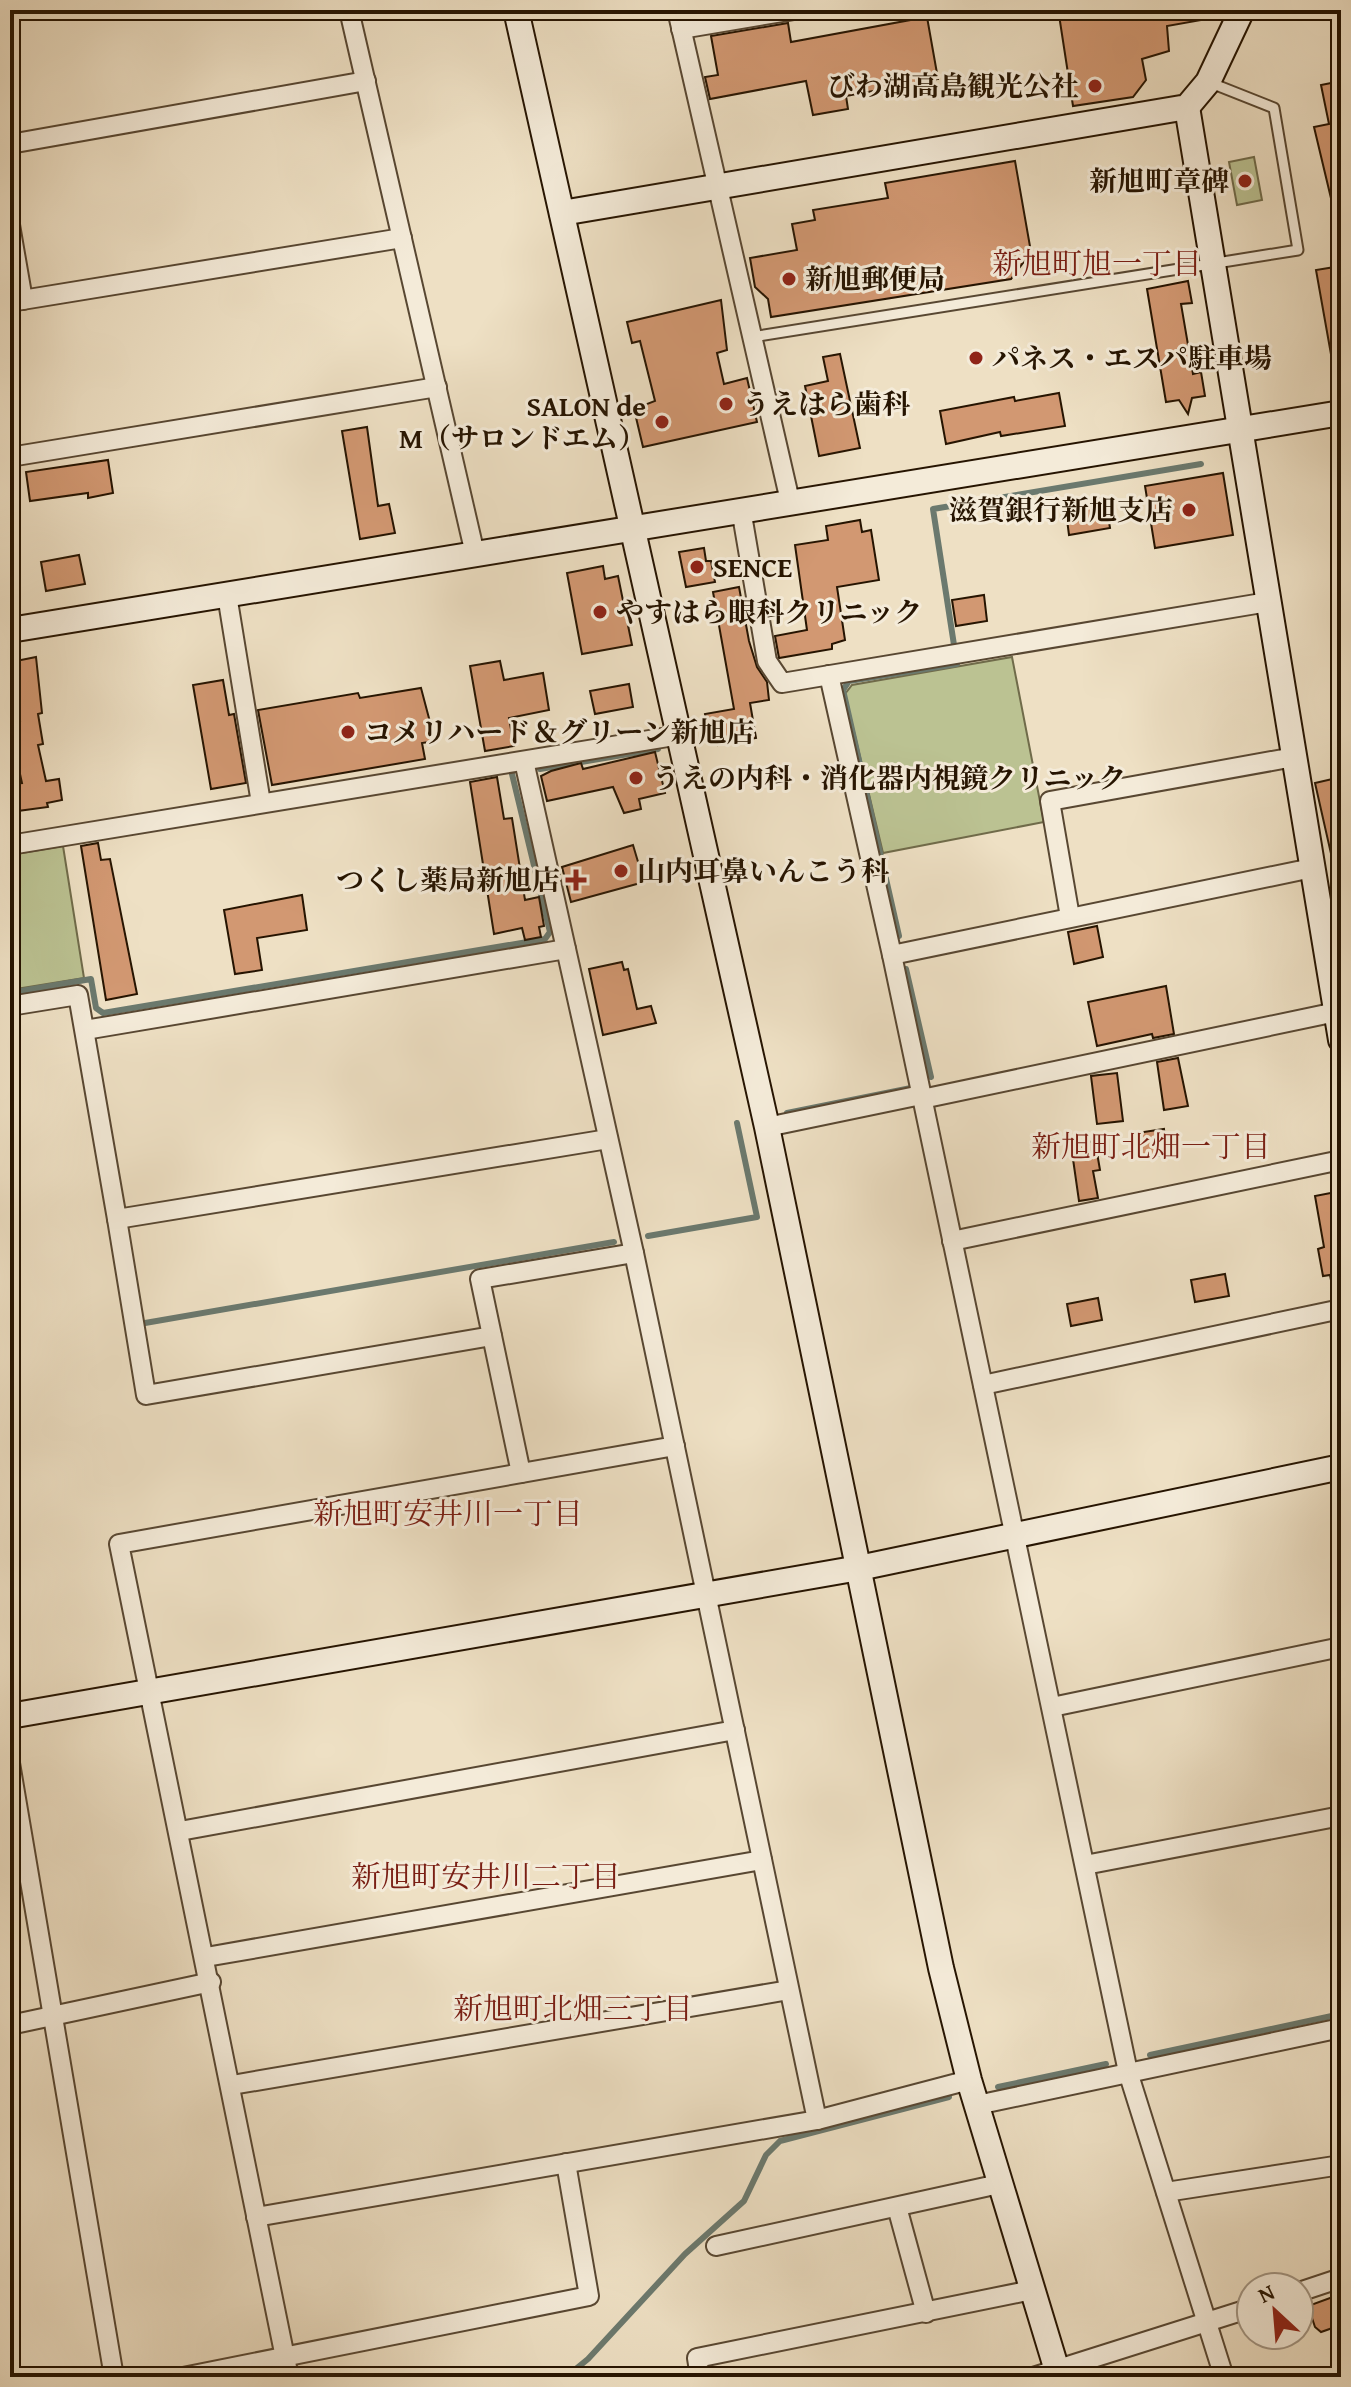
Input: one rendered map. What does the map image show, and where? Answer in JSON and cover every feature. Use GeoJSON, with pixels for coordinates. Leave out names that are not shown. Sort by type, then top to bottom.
{"type":"FeatureCollection","features":[{"type":"Feature","properties":{"kind":"street"},"geometry":{"type":"LineString","coordinates":[[349,10],[475,554]]}},
{"type":"Feature","properties":{"kind":"street"},"geometry":{"type":"LineString","coordinates":[[516,10],[767,1127],[941,1968],[999,2184],[1058,2373]]}},
{"type":"Feature","properties":{"kind":"street"},"geometry":{"type":"LineString","coordinates":[[677,10],[790,501]]}},
{"type":"Feature","properties":{"kind":"street"},"geometry":{"type":"LineString","coordinates":[[681,29],[794,10]]}},
{"type":"Feature","properties":{"kind":"street"},"geometry":{"type":"LineString","coordinates":[[562,213],[1187,107],[1208,82],[1242,10]]}},
{"type":"Feature","properties":{"kind":"street"},"geometry":{"type":"LineString","coordinates":[[10,144],[366,81]]}},
{"type":"Feature","properties":{"kind":"street"},"geometry":{"type":"LineString","coordinates":[[1187,107],[1341,1040]]}},
{"type":"Feature","properties":{"kind":"street"},"geometry":{"type":"LineString","coordinates":[[10,225],[17,301],[402,238]]}},
{"type":"Feature","properties":{"kind":"street"},"geometry":{"type":"LineString","coordinates":[[10,457],[437,387]]}},
{"type":"Feature","properties":{"kind":"street"},"geometry":{"type":"LineString","coordinates":[[10,630],[1341,413]]}},
{"type":"Feature","properties":{"kind":"street"},"geometry":{"type":"LineString","coordinates":[[741,509],[767,661],[782,683],[1268,602]]}},
{"type":"Feature","properties":{"kind":"street"},"geometry":{"type":"LineString","coordinates":[[227,595],[261,803]]}},
{"type":"Feature","properties":{"kind":"street"},"geometry":{"type":"LineString","coordinates":[[829,675],[892,955],[1128,2072],[1224,2377]]}},
{"type":"Feature","properties":{"kind":"street"},"geometry":{"type":"LineString","coordinates":[[10,845],[680,735]]}},
{"type":"Feature","properties":{"kind":"street"},"geometry":{"type":"LineString","coordinates":[[1070,917],[1050,801],[1294,757]]}},
{"type":"Feature","properties":{"kind":"street"},"geometry":{"type":"LineString","coordinates":[[524,761],[634,1253],[817,2120]]}},
{"type":"Feature","properties":{"kind":"street"},"geometry":{"type":"LineString","coordinates":[[892,955],[1312,868]]}},
{"type":"Feature","properties":{"kind":"street"},"geometry":{"type":"LineString","coordinates":[[85,1030],[566,949]]}},
{"type":"Feature","properties":{"kind":"street"},"geometry":{"type":"LineString","coordinates":[[10,1006],[78,995],[146,1395],[492,1336]]}},
{"type":"Feature","properties":{"kind":"street"},"geometry":{"type":"LineString","coordinates":[[767,1127],[1336,1012]]}},
{"type":"Feature","properties":{"kind":"street"},"geometry":{"type":"LineString","coordinates":[[117,1219],[608,1139]]}},
{"type":"Feature","properties":{"kind":"street"},"geometry":{"type":"LineString","coordinates":[[952,1241],[1341,1160]]}},
{"type":"Feature","properties":{"kind":"street"},"geometry":{"type":"LineString","coordinates":[[521,1473],[480,1279],[634,1253]]}},
{"type":"Feature","properties":{"kind":"street"},"geometry":{"type":"LineString","coordinates":[[983,1385],[1341,1309]]}},
{"type":"Feature","properties":{"kind":"street"},"geometry":{"type":"LineString","coordinates":[[289,2377],[206,1957],[119,1544],[675,1446]]}},
{"type":"Feature","properties":{"kind":"street"},"geometry":{"type":"LineString","coordinates":[[10,1716],[859,1568],[1341,1467]]}},
{"type":"Feature","properties":{"kind":"street"},"geometry":{"type":"LineString","coordinates":[[1052,1707],[1341,1647]]}},
{"type":"Feature","properties":{"kind":"street"},"geometry":{"type":"LineString","coordinates":[[180,1831],[735,1730]]}},
{"type":"Feature","properties":{"kind":"street"},"geometry":{"type":"LineString","coordinates":[[10,1763],[18,1861],[53,2016],[114,2377]]}},
{"type":"Feature","properties":{"kind":"street"},"geometry":{"type":"LineString","coordinates":[[1085,1865],[1341,1816]]}},
{"type":"Feature","properties":{"kind":"street"},"geometry":{"type":"LineString","coordinates":[[206,1957],[762,1860]]}},
{"type":"Feature","properties":{"kind":"street"},"geometry":{"type":"LineString","coordinates":[[10,2025],[211,1982]]}},
{"type":"Feature","properties":{"kind":"street"},"geometry":{"type":"LineString","coordinates":[[232,2085],[789,1990]]}},
{"type":"Feature","properties":{"kind":"street"},"geometry":{"type":"LineString","coordinates":[[977,2105],[1341,2028]]}},
{"type":"Feature","properties":{"kind":"street"},"geometry":{"type":"LineString","coordinates":[[256,2217],[817,2120],[969,2080]]}},
{"type":"Feature","properties":{"kind":"street"},"geometry":{"type":"LineString","coordinates":[[183,2377],[589,2296],[566,2163]]}},
{"type":"Feature","properties":{"kind":"street"},"geometry":{"type":"LineString","coordinates":[[1166,2192],[1341,2165]]}},
{"type":"Feature","properties":{"kind":"street"},"geometry":{"type":"LineString","coordinates":[[716,2246],[999,2184]]}},
{"type":"Feature","properties":{"kind":"street"},"geometry":{"type":"LineString","coordinates":[[897,2207],[926,2313]]}},
{"type":"Feature","properties":{"kind":"street"},"geometry":{"type":"LineString","coordinates":[[1315,2287],[1341,2278]]}},
{"type":"Feature","properties":{"kind":"street"},"geometry":{"type":"LineString","coordinates":[[700,2377],[697,2358],[1032,2290]]}},
{"type":"Feature","properties":{"kind":"street"},"geometry":{"type":"LineString","coordinates":[[1033,2377],[1058,2373],[1235,2313]]}},
{"type":"Feature","properties":{"kind":"lane"},"geometry":{"type":"LineString","coordinates":[[752,337],[1298,250],[1274,108],[1208,82]]}},
{"type":"Feature","properties":{"kind":"green space"},"geometry":{"type":"Polygon","coordinates":[[[1254,157],[1262,200],[1237,205],[1229,162],[1254,157]]]}},
{"type":"Feature","properties":{"kind":"green space"},"geometry":{"type":"Polygon","coordinates":[[[1012,657],[1044,822],[883,853],[845,694],[852,685],[1012,657]]]}},
{"type":"Feature","properties":{"kind":"green space"},"geometry":{"type":"Polygon","coordinates":[[[63,846],[84,978],[10,990],[10,855],[63,846]]]}},
{"type":"Feature","properties":{"kind":"building"},"geometry":{"type":"Polygon","coordinates":[[[1070,10],[1206,10],[1207,19],[1167,26],[1169,51],[1142,59],[1146,80],[1133,97],[1073,106],[1059,15],[1070,13],[1070,10]]]}},
{"type":"Feature","properties":{"kind":"building"},"geometry":{"type":"Polygon","coordinates":[[[927,17],[938,79],[846,96],[848,109],[813,115],[806,81],[710,99],[705,77],[718,75],[711,36],[788,23],[791,42],[927,17]]]}},
{"type":"Feature","properties":{"kind":"building"},"geometry":{"type":"Polygon","coordinates":[[[1341,81],[1341,214],[1335,215],[1314,127],[1329,124],[1321,85],[1341,81]]]}},
{"type":"Feature","properties":{"kind":"building"},"geometry":{"type":"Polygon","coordinates":[[[1015,161],[1031,252],[1011,279],[771,317],[768,299],[755,287],[750,258],[797,250],[792,224],[815,220],[813,210],[888,198],[885,183],[1015,161]]]}},
{"type":"Feature","properties":{"kind":"building"},"geometry":{"type":"Polygon","coordinates":[[[1335,267],[1341,300],[1341,359],[1332,360],[1316,270],[1335,267]]]}},
{"type":"Feature","properties":{"kind":"building"},"geometry":{"type":"Polygon","coordinates":[[[1188,281],[1192,303],[1181,304],[1193,374],[1201,372],[1205,396],[1192,398],[1188,414],[1179,400],[1166,402],[1147,289],[1188,281]]]}},
{"type":"Feature","properties":{"kind":"building"},"geometry":{"type":"Polygon","coordinates":[[[721,300],[727,350],[717,353],[724,384],[747,378],[757,422],[643,447],[634,409],[655,401],[640,341],[632,343],[627,322],[721,300]]]}},
{"type":"Feature","properties":{"kind":"building"},"geometry":{"type":"Polygon","coordinates":[[[840,354],[860,448],[819,456],[805,386],[828,381],[823,357],[840,354]]]}},
{"type":"Feature","properties":{"kind":"building"},"geometry":{"type":"Polygon","coordinates":[[[1059,393],[1065,426],[1001,436],[1000,432],[946,444],[940,411],[1014,397],[1015,401],[1059,393]]]}},
{"type":"Feature","properties":{"kind":"building"},"geometry":{"type":"Polygon","coordinates":[[[367,427],[378,506],[389,504],[395,533],[360,539],[342,431],[367,427]]]}},
{"type":"Feature","properties":{"kind":"building"},"geometry":{"type":"Polygon","coordinates":[[[108,460],[113,493],[88,498],[88,493],[30,501],[26,472],[108,460]]]}},
{"type":"Feature","properties":{"kind":"building","name":"滋賀銀行新旭支店"},"geometry":{"type":"Polygon","coordinates":[[[1223,473],[1233,535],[1155,548],[1145,486],[1223,473]]]}},
{"type":"Feature","properties":{"kind":"building"},"geometry":{"type":"Polygon","coordinates":[[[1105,497],[1110,528],[1069,535],[1065,504],[1105,497]]]}},
{"type":"Feature","properties":{"kind":"building"},"geometry":{"type":"Polygon","coordinates":[[[860,520],[862,532],[871,530],[879,580],[837,587],[845,640],[832,644],[832,649],[779,658],[775,636],[807,630],[795,545],[828,540],[826,526],[860,520]]]}},
{"type":"Feature","properties":{"kind":"building","name":"SENCE"},"geometry":{"type":"Polygon","coordinates":[[[704,548],[706,561],[711,561],[715,582],[686,587],[679,552],[704,548]]]}},
{"type":"Feature","properties":{"kind":"building"},"geometry":{"type":"Polygon","coordinates":[[[79,555],[85,584],[46,591],[41,562],[79,555]]]}},
{"type":"Feature","properties":{"kind":"building","name":"やすはら眼科クリニック"},"geometry":{"type":"Polygon","coordinates":[[[603,566],[605,579],[618,576],[632,645],[582,654],[567,573],[603,566]]]}},
{"type":"Feature","properties":{"kind":"building"},"geometry":{"type":"Polygon","coordinates":[[[739,587],[749,641],[757,667],[767,682],[769,700],[750,703],[756,738],[718,745],[717,735],[709,737],[705,714],[734,709],[713,592],[739,587]]]}},
{"type":"Feature","properties":{"kind":"building"},"geometry":{"type":"Polygon","coordinates":[[[984,595],[987,621],[956,626],[952,600],[984,595]]]}},
{"type":"Feature","properties":{"kind":"building"},"geometry":{"type":"Polygon","coordinates":[[[36,657],[42,713],[38,714],[43,744],[38,745],[46,781],[59,779],[62,800],[47,803],[48,807],[10,812],[10,784],[22,783],[12,738],[18,736],[16,722],[20,721],[11,662],[36,657]]]}},
{"type":"Feature","properties":{"kind":"building"},"geometry":{"type":"Polygon","coordinates":[[[500,661],[504,680],[543,673],[549,710],[509,718],[514,746],[485,751],[470,666],[500,661]]]}},
{"type":"Feature","properties":{"kind":"building"},"geometry":{"type":"Polygon","coordinates":[[[223,680],[229,715],[234,714],[246,783],[211,789],[193,685],[223,680]]]}},
{"type":"Feature","properties":{"kind":"building"},"geometry":{"type":"Polygon","coordinates":[[[629,684],[633,707],[595,714],[590,691],[629,684]]]}},
{"type":"Feature","properties":{"kind":"building","name":"コメリハード＆グリーン新旭店"},"geometry":{"type":"Polygon","coordinates":[[[421,688],[435,741],[422,743],[425,759],[272,785],[258,710],[358,693],[360,698],[421,688]]]}},
{"type":"Feature","properties":{"kind":"building"},"geometry":{"type":"Polygon","coordinates":[[[655,752],[665,793],[639,799],[641,809],[624,813],[613,787],[547,801],[541,776],[551,771],[581,763],[583,769],[655,752]]]}},
{"type":"Feature","properties":{"kind":"building"},"geometry":{"type":"Polygon","coordinates":[[[497,777],[504,819],[512,818],[525,900],[539,897],[544,926],[539,927],[541,937],[525,940],[522,928],[494,934],[470,782],[497,777]]]}},
{"type":"Feature","properties":{"kind":"building"},"geometry":{"type":"Polygon","coordinates":[[[1341,777],[1341,866],[1334,867],[1315,783],[1341,777]]]}},
{"type":"Feature","properties":{"kind":"building"},"geometry":{"type":"Polygon","coordinates":[[[98,843],[101,860],[110,859],[137,994],[106,1000],[81,846],[98,843]]]}},
{"type":"Feature","properties":{"kind":"building","name":"山内耳鼻いんこう科"},"geometry":{"type":"Polygon","coordinates":[[[633,845],[644,882],[571,902],[562,867],[633,845]]]}},
{"type":"Feature","properties":{"kind":"building"},"geometry":{"type":"Polygon","coordinates":[[[302,895],[307,930],[257,938],[262,970],[235,974],[224,910],[302,895]]]}},
{"type":"Feature","properties":{"kind":"building"},"geometry":{"type":"Polygon","coordinates":[[[1097,926],[1103,957],[1074,964],[1068,932],[1097,926]]]}},
{"type":"Feature","properties":{"kind":"building"},"geometry":{"type":"Polygon","coordinates":[[[622,962],[624,970],[628,969],[637,1009],[651,1006],[656,1023],[603,1035],[589,969],[622,962]]]}},
{"type":"Feature","properties":{"kind":"building"},"geometry":{"type":"Polygon","coordinates":[[[1166,986],[1174,1034],[1153,1038],[1152,1034],[1097,1046],[1088,1002],[1166,986]]]}},
{"type":"Feature","properties":{"kind":"building"},"geometry":{"type":"Polygon","coordinates":[[[1178,1058],[1188,1106],[1164,1110],[1157,1062],[1178,1058]]]}},
{"type":"Feature","properties":{"kind":"building"},"geometry":{"type":"Polygon","coordinates":[[[1117,1073],[1123,1121],[1097,1124],[1091,1076],[1117,1073]]]}},
{"type":"Feature","properties":{"kind":"building"},"geometry":{"type":"Polygon","coordinates":[[[1164,1129],[1167,1155],[1140,1158],[1137,1133],[1164,1129]]]}},
{"type":"Feature","properties":{"kind":"building"},"geometry":{"type":"Polygon","coordinates":[[[1095,1141],[1100,1170],[1093,1171],[1098,1198],[1079,1201],[1071,1145],[1095,1141]]]}},
{"type":"Feature","properties":{"kind":"building"},"geometry":{"type":"Polygon","coordinates":[[[1341,1191],[1341,1290],[1333,1291],[1330,1275],[1323,1276],[1318,1249],[1324,1247],[1315,1196],[1341,1191]]]}},
{"type":"Feature","properties":{"kind":"building"},"geometry":{"type":"Polygon","coordinates":[[[1225,1274],[1229,1296],[1195,1302],[1191,1280],[1225,1274]]]}},
{"type":"Feature","properties":{"kind":"building"},"geometry":{"type":"Polygon","coordinates":[[[1098,1298],[1102,1320],[1071,1326],[1067,1304],[1098,1298]]]}},
{"type":"Feature","properties":{"kind":"building"},"geometry":{"type":"Polygon","coordinates":[[[1341,2294],[1341,2325],[1321,2332],[1315,2327],[1315,2303],[1341,2294]]]}},
{"type":"Feature","properties":{"kind":"waterway"},"geometry":{"type":"LineString","coordinates":[[954,645],[933,509],[1201,464]]}},
{"type":"Feature","properties":{"kind":"waterway"},"geometry":{"type":"LineString","coordinates":[[899,936],[843,690],[849,681],[957,664]]}},
{"type":"Feature","properties":{"kind":"waterway"},"geometry":{"type":"LineString","coordinates":[[540,769],[658,749]]}},
{"type":"Feature","properties":{"kind":"waterway"},"geometry":{"type":"LineString","coordinates":[[10,993],[91,979],[96,1008],[103,1013],[545,939],[550,932],[512,774]]}},
{"type":"Feature","properties":{"kind":"waterway"},"geometry":{"type":"LineString","coordinates":[[906,969],[931,1077]]}},
{"type":"Feature","properties":{"kind":"waterway"},"geometry":{"type":"LineString","coordinates":[[787,1113],[911,1088]]}},
{"type":"Feature","properties":{"kind":"waterway"},"geometry":{"type":"LineString","coordinates":[[648,1236],[757,1217],[737,1123]]}},
{"type":"Feature","properties":{"kind":"waterway"},"geometry":{"type":"LineString","coordinates":[[145,1323],[614,1242]]}},
{"type":"Feature","properties":{"kind":"waterway"},"geometry":{"type":"LineString","coordinates":[[1150,2055],[1341,2014]]}},
{"type":"Feature","properties":{"kind":"waterway"},"geometry":{"type":"LineString","coordinates":[[998,2087],[1106,2064]]}},
{"type":"Feature","properties":{"kind":"waterway"},"geometry":{"type":"LineString","coordinates":[[566,2377],[588,2359],[685,2254],[744,2201],[766,2155],[780,2141],[949,2097]]}},
{"type":"Feature","properties":{"kind":"railway"},"geometry":{"type":"LineString","coordinates":[[1332,10],[1341,49]]}},
{"type":"Feature","properties":{"kind":"place","name":"びわ湖高島観光公社"},"geometry":{"type":"Point","coordinates":[1095,86]}},
{"type":"Feature","properties":{"kind":"place","name":"新旭町章碑"},"geometry":{"type":"Point","coordinates":[1245,181]}},
{"type":"Feature","properties":{"kind":"place","name":"新旭郵便局"},"geometry":{"type":"Point","coordinates":[789,279]}},
{"type":"Feature","properties":{"kind":"place","name":"パネス・エスパ駐車場"},"geometry":{"type":"Point","coordinates":[976,358]}},
{"type":"Feature","properties":{"kind":"place","name":"うえはら歯科"},"geometry":{"type":"Point","coordinates":[726,404]}},
{"type":"Feature","properties":{"kind":"place","name":"SALON de M（サロンドエム）"},"geometry":{"type":"Point","coordinates":[662,422]}},
{"type":"Feature","properties":{"kind":"place","name":"滋賀銀行新旭支店"},"geometry":{"type":"Point","coordinates":[1189,510]}},
{"type":"Feature","properties":{"kind":"place","name":"SENCE"},"geometry":{"type":"Point","coordinates":[697,567]}},
{"type":"Feature","properties":{"kind":"place","name":"やすはら眼科クリニック"},"geometry":{"type":"Point","coordinates":[600,612]}},
{"type":"Feature","properties":{"kind":"place","name":"コメリハード＆グリーン新旭店"},"geometry":{"type":"Point","coordinates":[348,732]}},
{"type":"Feature","properties":{"kind":"place","name":"うえの内科・消化器内視鏡クリニック"},"geometry":{"type":"Point","coordinates":[636,778]}},
{"type":"Feature","properties":{"kind":"place","name":"山内耳鼻いんこう科"},"geometry":{"type":"Point","coordinates":[621,871]}},
{"type":"Feature","properties":{"kind":"place","name":"つくし薬局新旭店"},"geometry":{"type":"Point","coordinates":[576,880]}},
{"type":"Feature","properties":{"kind":"district","name":"新旭町旭一丁目"},"geometry":{"type":"Point","coordinates":[1097,264]}},
{"type":"Feature","properties":{"kind":"district","name":"新旭町北畑一丁目"},"geometry":{"type":"Point","coordinates":[1151,1147]}},
{"type":"Feature","properties":{"kind":"district","name":"新旭町安井川一丁目"},"geometry":{"type":"Point","coordinates":[448,1514]}},
{"type":"Feature","properties":{"kind":"district","name":"新旭町安井川二丁目"},"geometry":{"type":"Point","coordinates":[486,1877]}},
{"type":"Feature","properties":{"kind":"district","name":"新旭町北畑三丁目"},"geometry":{"type":"Point","coordinates":[573,2009]}}]}
